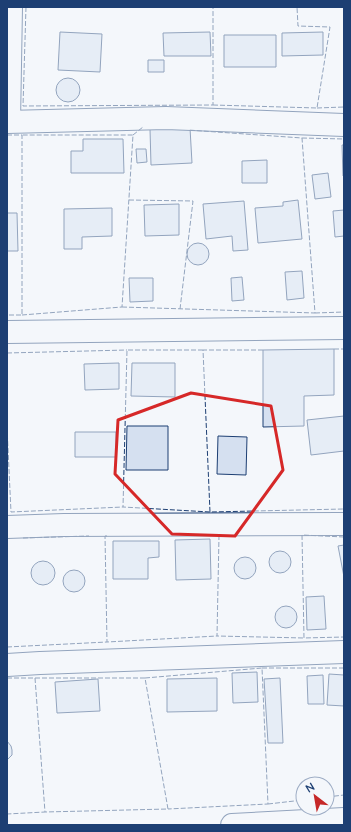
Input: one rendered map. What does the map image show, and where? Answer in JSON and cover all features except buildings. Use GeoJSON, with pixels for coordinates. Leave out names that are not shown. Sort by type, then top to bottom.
{"type":"FeatureCollection","features":[{"type":"Feature","properties":{"kind":"street"},"geometry":{"type":"LineString","coordinates":[[11,7],[8,122],[166,118],[344,125]]}},
{"type":"Feature","properties":{"kind":"street"},"geometry":{"type":"LineString","coordinates":[[7,332],[344,328]]}},
{"type":"Feature","properties":{"kind":"street"},"geometry":{"type":"LineString","coordinates":[[7,527],[72,525],[344,524]]}},
{"type":"Feature","properties":{"kind":"street"},"geometry":{"type":"LineString","coordinates":[[7,666],[40,663],[344,652]]}},
{"type":"Feature","properties":{"kind":"street"},"geometry":{"type":"LineString","coordinates":[[232,825],[344,819]]}},
{"type":"Feature","properties":{"kind":"highlighted area"},"geometry":{"type":"Polygon","coordinates":[[[191,393],[271,406],[283,470],[235,536],[172,534],[115,474],[118,420],[191,393]]]}},
{"type":"Feature","properties":{"kind":"fence"},"geometry":{"type":"LineString","coordinates":[[26,7],[23,106],[213,105],[213,7]]}},
{"type":"Feature","properties":{"kind":"fence"},"geometry":{"type":"LineString","coordinates":[[213,105],[317,108],[330,27],[298,26],[297,7]]}},
{"type":"Feature","properties":{"kind":"fence"},"geometry":{"type":"LineString","coordinates":[[317,108],[344,107]]}},
{"type":"Feature","properties":{"kind":"fence"},"geometry":{"type":"LineString","coordinates":[[133,135],[143,127]]}},
{"type":"Feature","properties":{"kind":"fence"},"geometry":{"type":"LineString","coordinates":[[122,307],[315,313],[302,138],[188,130]]}},
{"type":"Feature","properties":{"kind":"fence"},"geometry":{"type":"LineString","coordinates":[[7,135],[22,135],[22,315],[7,315]]}},
{"type":"Feature","properties":{"kind":"fence"},"geometry":{"type":"LineString","coordinates":[[22,135],[133,135],[122,307],[22,315]]}},
{"type":"Feature","properties":{"kind":"fence"},"geometry":{"type":"LineString","coordinates":[[302,138],[344,139]]}},
{"type":"Feature","properties":{"kind":"fence"},"geometry":{"type":"LineString","coordinates":[[129,200],[193,201],[180,309]]}},
{"type":"Feature","properties":{"kind":"fence"},"geometry":{"type":"LineString","coordinates":[[315,313],[344,312]]}},
{"type":"Feature","properties":{"kind":"fence"},"geometry":{"type":"LineString","coordinates":[[334,349],[344,349]]}},
{"type":"Feature","properties":{"kind":"fence"},"geometry":{"type":"LineString","coordinates":[[203,350],[127,350],[123,507],[210,512]]}},
{"type":"Feature","properties":{"kind":"fence"},"geometry":{"type":"LineString","coordinates":[[7,353],[127,350]]}},
{"type":"Feature","properties":{"kind":"fence"},"geometry":{"type":"LineString","coordinates":[[263,350],[203,350],[210,512],[344,509]]}},
{"type":"Feature","properties":{"kind":"fence"},"geometry":{"type":"LineString","coordinates":[[7,427],[11,512],[123,507]]}},
{"type":"Feature","properties":{"kind":"fence"},"geometry":{"type":"LineString","coordinates":[[344,537],[302,535],[304,638],[344,637]]}},
{"type":"Feature","properties":{"kind":"fence"},"geometry":{"type":"LineString","coordinates":[[23,538],[89,536]]}},
{"type":"Feature","properties":{"kind":"fence"},"geometry":{"type":"LineString","coordinates":[[107,536],[105,536],[107,642],[217,636]]}},
{"type":"Feature","properties":{"kind":"fence"},"geometry":{"type":"LineString","coordinates":[[220,536],[217,636],[304,638]]}},
{"type":"Feature","properties":{"kind":"fence"},"geometry":{"type":"LineString","coordinates":[[7,647],[107,642]]}},
{"type":"Feature","properties":{"kind":"fence"},"geometry":{"type":"LineString","coordinates":[[262,668],[344,668]]}},
{"type":"Feature","properties":{"kind":"fence"},"geometry":{"type":"LineString","coordinates":[[145,678],[262,668],[268,804],[168,809]]}},
{"type":"Feature","properties":{"kind":"fence"},"geometry":{"type":"LineString","coordinates":[[7,678],[35,678],[45,812],[7,814]]}},
{"type":"Feature","properties":{"kind":"fence"},"geometry":{"type":"LineString","coordinates":[[35,678],[145,678],[168,809],[45,812]]}},
{"type":"Feature","properties":{"kind":"fence"},"geometry":{"type":"LineString","coordinates":[[335,796],[344,795]]}},
{"type":"Feature","properties":{"kind":"fence"},"geometry":{"type":"LineString","coordinates":[[268,804],[295,801]]}}]}
